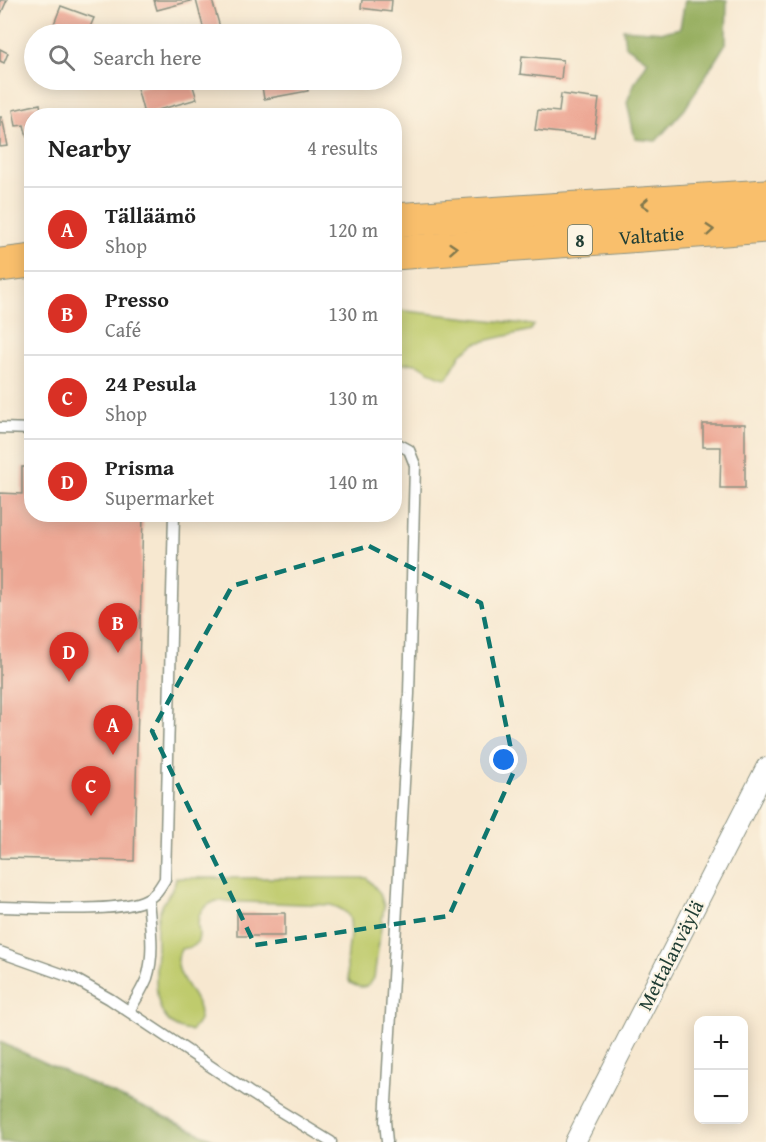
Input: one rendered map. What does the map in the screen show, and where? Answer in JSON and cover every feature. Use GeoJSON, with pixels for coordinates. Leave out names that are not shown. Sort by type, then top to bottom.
{"type":"FeatureCollection","features":[{"type":"Feature","properties":{"kind":"highway","name":"Valtatie"},"geometry":{"type":"LineString","coordinates":[[402,219],[766,196]]}},
{"type":"Feature","properties":{"kind":"highway","name":"Valtatie"},"geometry":{"type":"LineString","coordinates":[[402,252],[766,226]]}},
{"type":"Feature","properties":{"kind":"highway"},"geometry":{"type":"LineString","coordinates":[[0,265],[24,262]]}},
{"type":"Feature","properties":{"kind":"highway"},"geometry":{"type":"LineString","coordinates":[[0,270],[24,269]]}},
{"type":"Feature","properties":{"kind":"street","name":"Mettalanväylä"},"geometry":{"type":"LineString","coordinates":[[574,1142],[766,768]]}},
{"type":"Feature","properties":{"kind":"lane"},"geometry":{"type":"LineString","coordinates":[[0,428],[24,429]]}},
{"type":"Feature","properties":{"kind":"lane"},"geometry":{"type":"LineString","coordinates":[[387,1142],[385,1121],[409,694],[415,465],[409,450],[402,446]]}},
{"type":"Feature","properties":{"kind":"lane"},"geometry":{"type":"LineString","coordinates":[[0,907],[113,907],[134,904],[148,899],[165,879],[174,522]]}},
{"type":"Feature","properties":{"kind":"lane"},"geometry":{"type":"LineString","coordinates":[[129,1011],[146,979],[150,965],[148,899]]}},
{"type":"Feature","properties":{"kind":"lane"},"geometry":{"type":"LineString","coordinates":[[0,952],[73,978],[129,1011],[249,1092],[331,1142]]}},
{"type":"Feature","properties":{"kind":"highlighted area"},"geometry":{"type":"Polygon","coordinates":[[[369,546],[481,603],[515,769],[449,916],[255,945],[152,731],[232,586],[369,546]]]}},
{"type":"Feature","properties":{"kind":"green space"},"geometry":{"type":"Polygon","coordinates":[[[685,0],[727,0],[726,43],[685,109],[656,141],[635,139],[627,102],[635,82],[648,61],[625,45],[623,29],[664,32],[680,28],[685,0]]]}},
{"type":"Feature","properties":{"kind":"green space"},"geometry":{"type":"Polygon","coordinates":[[[402,311],[534,325],[531,330],[476,343],[461,354],[447,378],[434,374],[419,365],[402,365],[402,311]]]}},
{"type":"Feature","properties":{"kind":"green space"},"geometry":{"type":"Polygon","coordinates":[[[176,878],[367,878],[380,893],[384,906],[374,978],[364,987],[350,983],[347,966],[350,921],[348,915],[341,909],[331,905],[216,901],[206,906],[198,918],[199,935],[195,945],[181,949],[178,961],[180,972],[200,1011],[198,1021],[191,1031],[177,1027],[162,1011],[156,986],[157,919],[176,878]]]}},
{"type":"Feature","properties":{"kind":"green space"},"geometry":{"type":"Polygon","coordinates":[[[0,1042],[219,1142],[0,1142],[0,1042]]]}},
{"type":"Feature","properties":{"kind":"building"},"geometry":{"type":"Polygon","coordinates":[[[0,0],[7,0],[0,16],[0,0]]]}},
{"type":"Feature","properties":{"kind":"building"},"geometry":{"type":"Polygon","coordinates":[[[154,0],[191,0],[191,1],[157,10],[154,0]]]}},
{"type":"Feature","properties":{"kind":"building"},"geometry":{"type":"Polygon","coordinates":[[[196,0],[212,0],[219,24],[202,24],[196,0]]]}},
{"type":"Feature","properties":{"kind":"building"},"geometry":{"type":"Polygon","coordinates":[[[362,0],[392,0],[391,12],[361,8],[362,0]]]}},
{"type":"Feature","properties":{"kind":"building"},"geometry":{"type":"Polygon","coordinates":[[[61,6],[94,18],[91,24],[54,24],[61,6]]]}},
{"type":"Feature","properties":{"kind":"building"},"geometry":{"type":"Polygon","coordinates":[[[0,49],[8,53],[4,63],[0,61],[0,49]]]}},
{"type":"Feature","properties":{"kind":"building"},"geometry":{"type":"Polygon","coordinates":[[[522,56],[563,60],[561,79],[520,74],[522,56]]]}},
{"type":"Feature","properties":{"kind":"building"},"geometry":{"type":"Polygon","coordinates":[[[138,90],[194,90],[197,99],[165,108],[142,108],[138,90]]]}},
{"type":"Feature","properties":{"kind":"building"},"geometry":{"type":"Polygon","coordinates":[[[263,90],[308,90],[308,91],[264,99],[263,90]]]}},
{"type":"Feature","properties":{"kind":"building"},"geometry":{"type":"Polygon","coordinates":[[[561,94],[599,99],[594,137],[535,130],[538,110],[559,112],[561,94]]]}},
{"type":"Feature","properties":{"kind":"building"},"geometry":{"type":"Polygon","coordinates":[[[40,104],[41,108],[24,108],[24,125],[16,126],[13,110],[40,104]]]}},
{"type":"Feature","properties":{"kind":"building"},"geometry":{"type":"Polygon","coordinates":[[[0,117],[2,117],[8,146],[0,147],[0,117]]]}},
{"type":"Feature","properties":{"kind":"building"},"geometry":{"type":"Polygon","coordinates":[[[703,424],[745,424],[745,488],[720,488],[721,447],[703,447],[703,424]]]}},
{"type":"Feature","properties":{"kind":"building"},"geometry":{"type":"Polygon","coordinates":[[[22,467],[24,467],[24,522],[143,522],[134,861],[0,858],[0,493],[22,494],[22,467]]]}},
{"type":"Feature","properties":{"kind":"building"},"geometry":{"type":"Polygon","coordinates":[[[237,913],[285,913],[285,936],[237,936],[237,913]]]}},
{"type":"Feature","properties":{"kind":"place","name":"Presso"},"geometry":{"type":"Point","coordinates":[118,653]}},
{"type":"Feature","properties":{"kind":"place","name":"Prisma"},"geometry":{"type":"Point","coordinates":[69,682]}},
{"type":"Feature","properties":{"kind":"place","name":"Tälläämö"},"geometry":{"type":"Point","coordinates":[113,755]}},
{"type":"Feature","properties":{"kind":"place","name":"24 Pesula"},"geometry":{"type":"Point","coordinates":[91,816]}}]}
